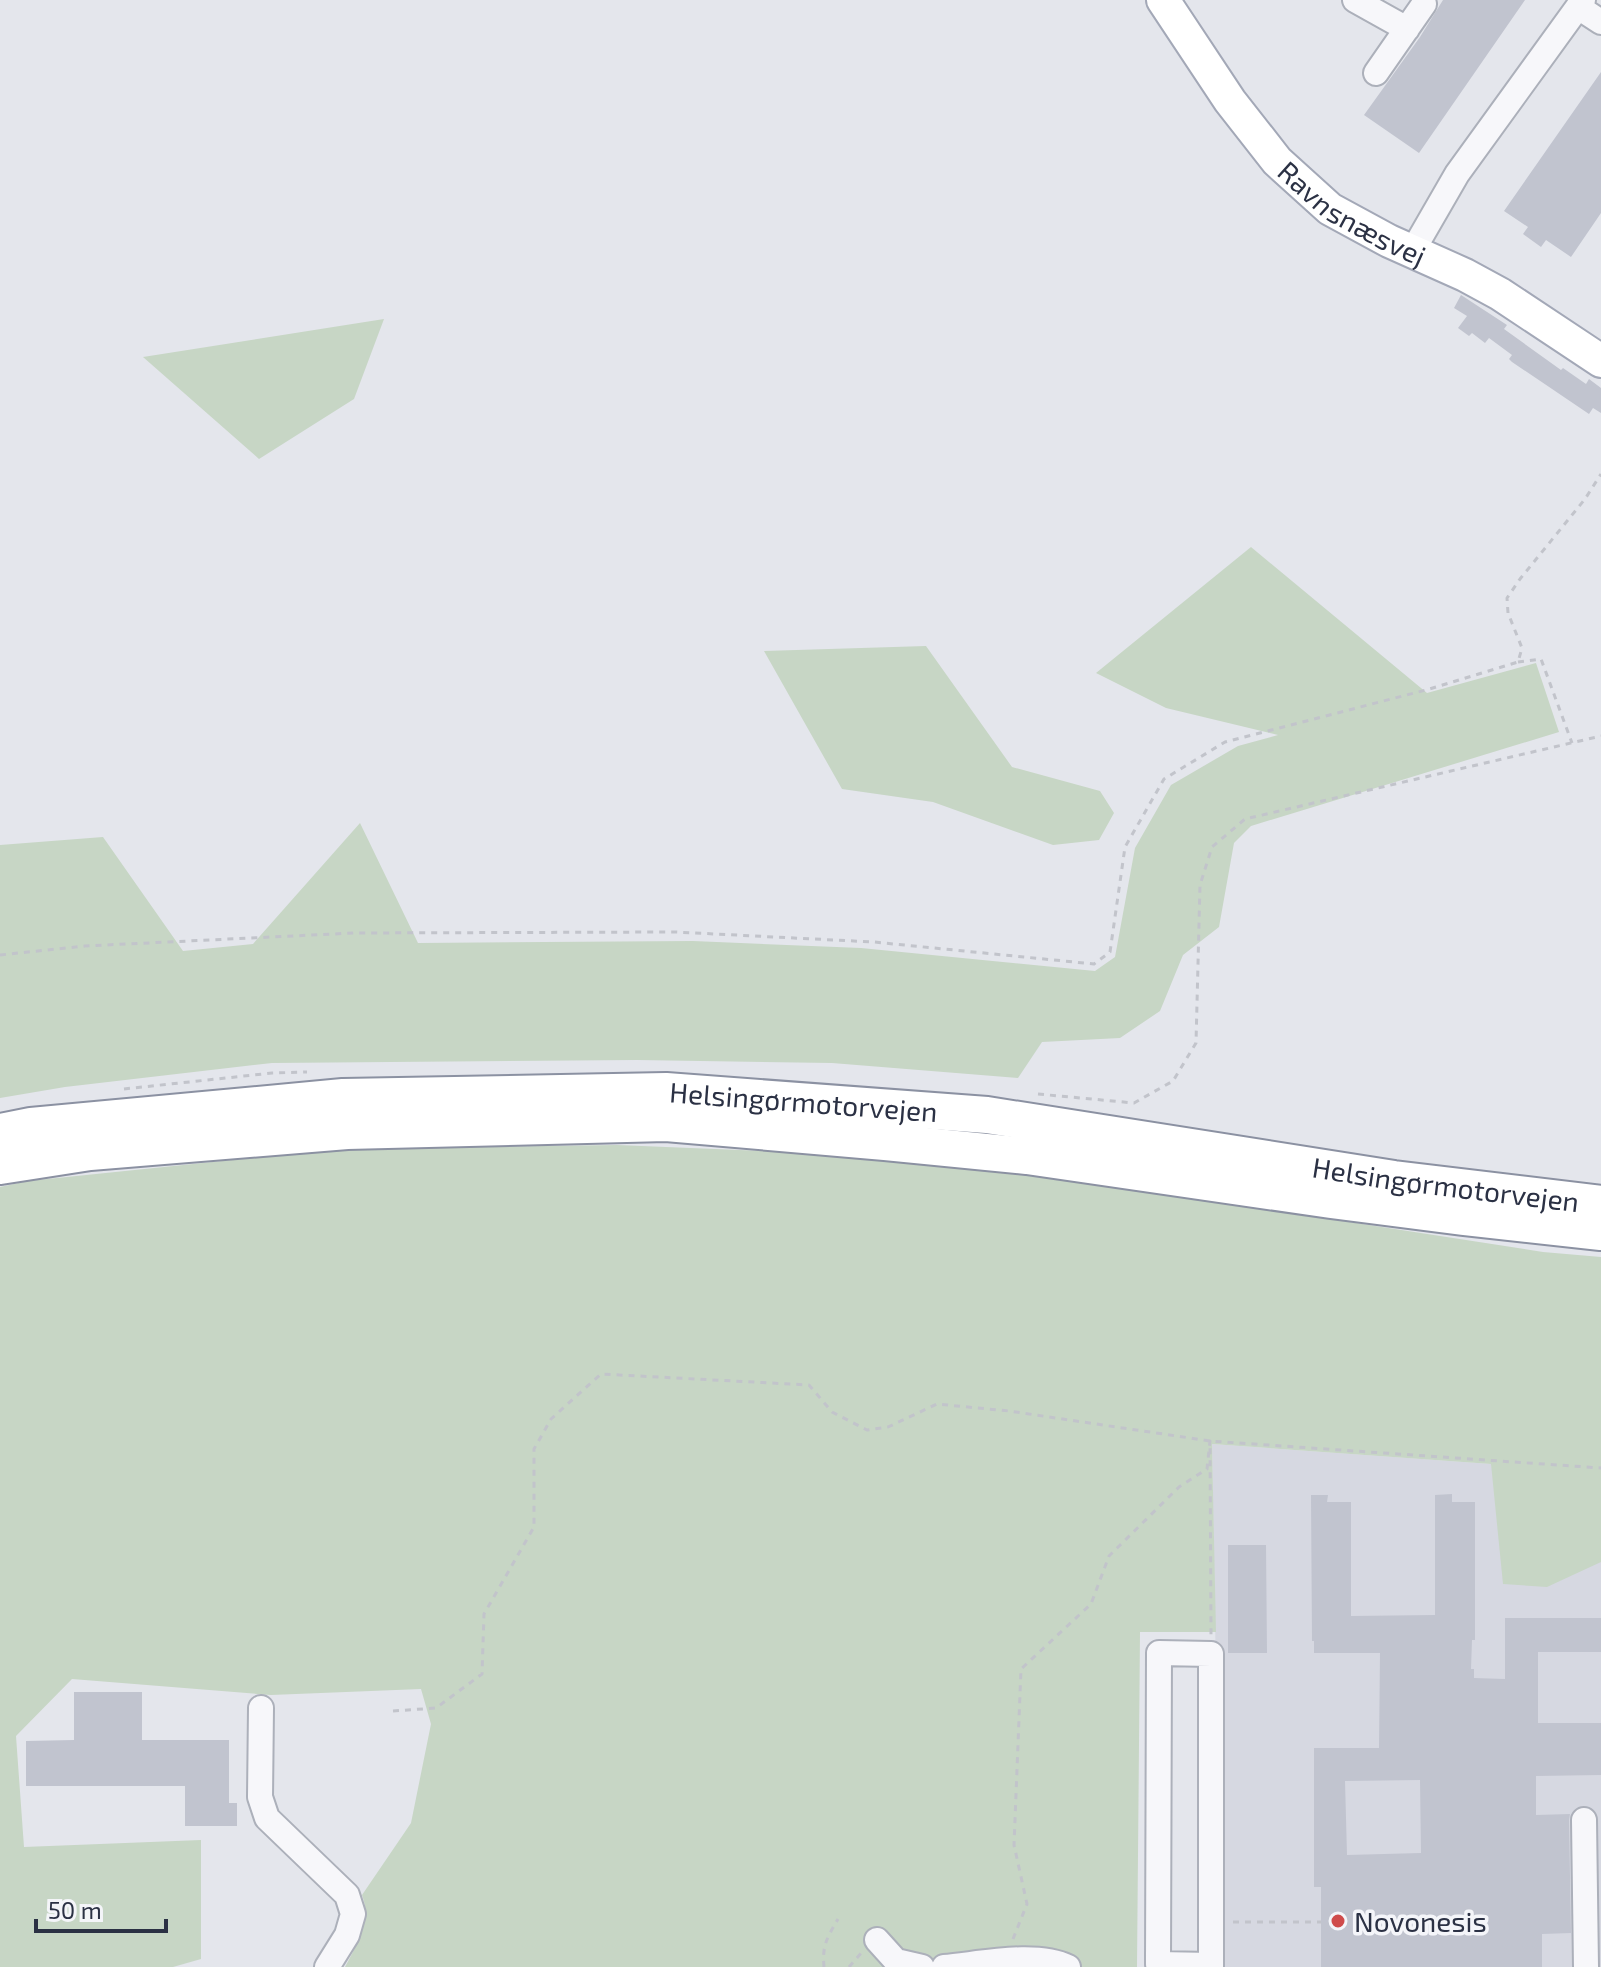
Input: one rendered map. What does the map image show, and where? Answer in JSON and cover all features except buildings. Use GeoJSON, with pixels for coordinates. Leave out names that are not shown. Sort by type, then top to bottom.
{"type":"FeatureCollection","features":[{"type":"Feature","properties":{"kind":"highway","name":"Helsingørmotorvejen"},"geometry":{"type":"LineString","coordinates":[[0,1132],[343,1097],[666,1091],[987,1115],[1394,1179],[1601,1204]]}},
{"type":"Feature","properties":{"kind":"highway","name":"Helsingørmotorvejen"},"geometry":{"type":"LineString","coordinates":[[0,1166],[90,1152],[347,1131],[666,1123],[1027,1156],[1345,1202],[1601,1232]]}},
{"type":"Feature","properties":{"kind":"main road","name":"Ravnsnæsvej"},"geometry":{"type":"LineString","coordinates":[[1163,0],[1230,101],[1277,161],[1330,209],[1500,294],[1601,361]]}},
{"type":"Feature","properties":{"kind":"street"},"geometry":{"type":"LineString","coordinates":[[1355,0],[1407,29]]}},
{"type":"Feature","properties":{"kind":"street"},"geometry":{"type":"LineString","coordinates":[[1376,73],[1424,4]]}},
{"type":"Feature","properties":{"kind":"street"},"geometry":{"type":"LineString","coordinates":[[1412,252],[1457,174],[1580,4],[1601,22]]}},
{"type":"Feature","properties":{"kind":"street"},"geometry":{"type":"LineString","coordinates":[[1159,1653],[1211,1654],[1211,1922],[1211,1966],[1158,1965],[1159,1653]]}},
{"type":"Feature","properties":{"kind":"street"},"geometry":{"type":"LineString","coordinates":[[261,1708],[260,1797],[267,1818],[347,1895],[353,1914],[347,1935],[327,1967]]}},
{"type":"Feature","properties":{"kind":"street"},"geometry":{"type":"LineString","coordinates":[[1584,1820],[1593,1864],[1593,1910],[1586,1967]]}},
{"type":"Feature","properties":{"kind":"street"},"geometry":{"type":"LineString","coordinates":[[871,1944],[896,1961],[922,1967]]}},
{"type":"Feature","properties":{"kind":"street"},"geometry":{"type":"LineString","coordinates":[[944,1967],[1032,1960],[1068,1967]]}},
{"type":"Feature","properties":{"kind":"path"},"geometry":{"type":"LineString","coordinates":[[1518,662],[1522,648],[1508,613],[1507,598],[1601,474]]}},
{"type":"Feature","properties":{"kind":"path"},"geometry":{"type":"LineString","coordinates":[[0,955],[85,946],[354,933],[675,932],[874,942],[1094,964],[1110,952],[1125,847],[1164,779],[1225,742],[1426,690],[1518,662],[1541,659],[1572,743]]}},
{"type":"Feature","properties":{"kind":"path"},"geometry":{"type":"LineString","coordinates":[[1038,1094],[1134,1103],[1173,1081],[1196,1043],[1200,885],[1212,847],[1245,819],[1601,736]]}},
{"type":"Feature","properties":{"kind":"path"},"geometry":{"type":"LineString","coordinates":[[116,1090],[272,1073],[319,1072]]}},
{"type":"Feature","properties":{"kind":"path"},"geometry":{"type":"LineString","coordinates":[[393,1711],[436,1708],[482,1674],[484,1614],[534,1527],[534,1449],[551,1419],[601,1374],[809,1385],[832,1412],[867,1430],[888,1427],[937,1404],[1009,1411],[1210,1441],[1601,1468]]}},
{"type":"Feature","properties":{"kind":"path"},"geometry":{"type":"LineString","coordinates":[[1210,1441],[1211,1654]]}},
{"type":"Feature","properties":{"kind":"path"},"geometry":{"type":"LineString","coordinates":[[1004,1961],[1027,1904],[1014,1845],[1021,1669],[1091,1604],[1109,1556],[1179,1487],[1207,1469],[1210,1441]]}},
{"type":"Feature","properties":{"kind":"path"},"geometry":{"type":"LineString","coordinates":[[824,1967],[823,1947],[838,1919]]}},
{"type":"Feature","properties":{"kind":"path"},"geometry":{"type":"LineString","coordinates":[[1211,1922],[1321,1922]]}},
{"type":"Feature","properties":{"kind":"path"},"geometry":{"type":"LineString","coordinates":[[849,1967],[871,1944]]}},
{"type":"Feature","properties":{"kind":"shaded area"},"geometry":{"type":"Polygon","coordinates":[[[1212,1444],[1601,1472],[1601,1967],[1221,1967],[1212,1444]]]}},
{"type":"Feature","properties":{"kind":"green space"},"geometry":{"type":"Polygon","coordinates":[[[384,319],[354,399],[259,459],[143,357],[384,319]]]}},
{"type":"Feature","properties":{"kind":"green space"},"geometry":{"type":"Polygon","coordinates":[[[1251,547],[1427,693],[1536,663],[1559,732],[1251,826],[1234,843],[1219,927],[1183,955],[1160,1011],[1120,1038],[1042,1042],[1018,1078],[832,1063],[637,1060],[272,1063],[65,1087],[0,1098],[0,845],[103,837],[183,951],[253,944],[360,823],[418,943],[693,941],[861,948],[1095,971],[1115,957],[1135,848],[1171,785],[1238,746],[1278,735],[1166,708],[1096,673],[1251,547]]]}},
{"type":"Feature","properties":{"kind":"green space"},"geometry":{"type":"Polygon","coordinates":[[[926,646],[1012,767],[1100,791],[1114,813],[1099,840],[1053,845],[933,802],[842,789],[764,651],[926,646]]]}},
{"type":"Feature","properties":{"kind":"green space"},"geometry":{"type":"Polygon","coordinates":[[[617,1145],[842,1154],[1123,1187],[1543,1252],[1601,1257],[1601,1562],[1547,1587],[1503,1584],[1491,1464],[1212,1444],[1216,1632],[1140,1632],[1137,1967],[345,1967],[364,1923],[362,1895],[411,1823],[431,1724],[421,1689],[271,1695],[72,1679],[16,1736],[24,1847],[201,1840],[201,1959],[173,1967],[0,1967],[0,1187],[28,1181],[339,1149],[617,1145]]]}},
{"type":"Feature","properties":{"kind":"place","name":"Novonesis"},"geometry":{"type":"Point","coordinates":[1338,1921]}}]}
